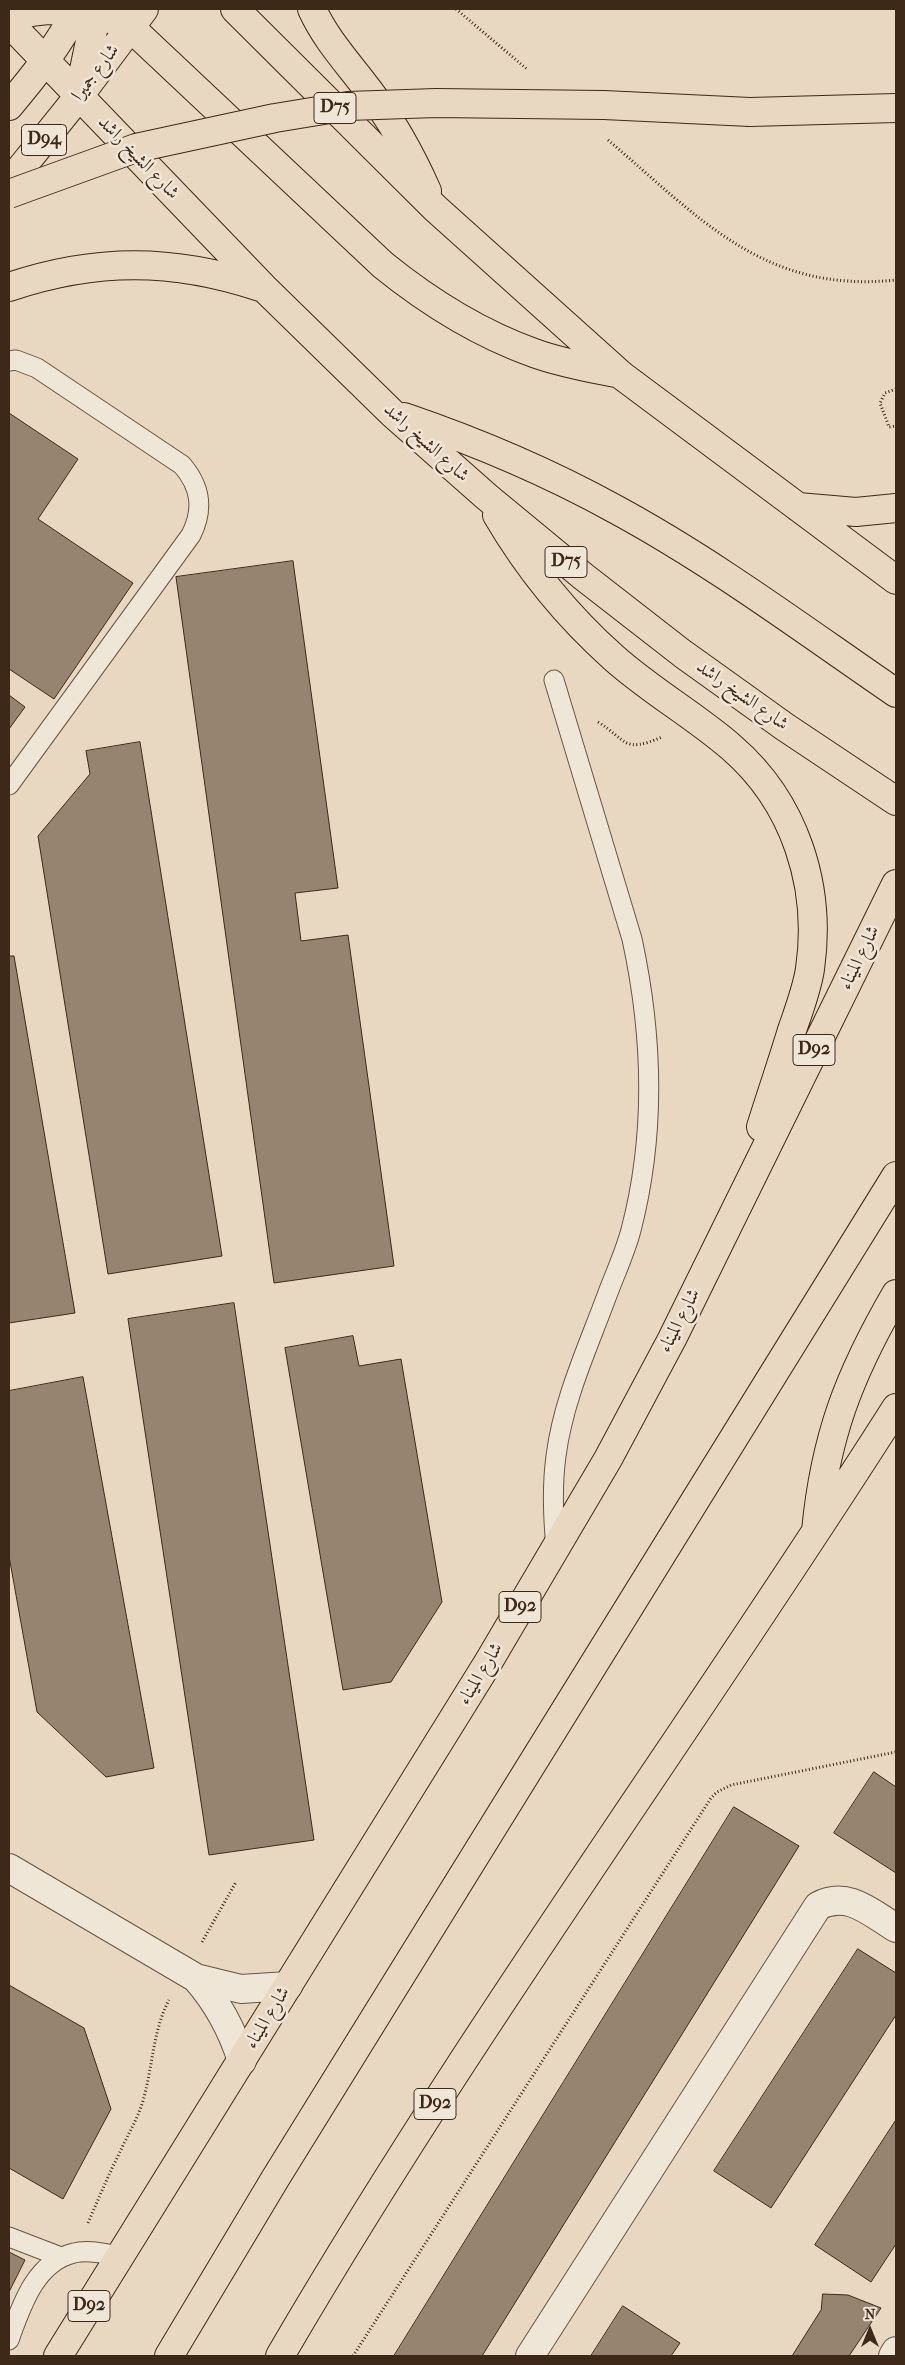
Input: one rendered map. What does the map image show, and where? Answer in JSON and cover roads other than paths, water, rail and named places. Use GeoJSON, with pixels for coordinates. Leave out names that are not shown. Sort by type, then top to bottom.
{"type":"FeatureCollection","features":[{"type":"Feature","properties":{"kind":"main road"},"geometry":{"type":"LineString","coordinates":[[9,13],[12,9]]}},
{"type":"Feature","properties":{"kind":"main road"},"geometry":{"type":"LineString","coordinates":[[9,17],[52,9],[88,10],[137,18],[383,265],[417,293],[454,317],[503,341],[536,354],[621,374]]}},
{"type":"Feature","properties":{"kind":"main road","name":"D75"},"geometry":{"type":"LineString","coordinates":[[234,9],[435,208],[621,374],[896,580]]}},
{"type":"Feature","properties":{"kind":"main road"},"geometry":{"type":"LineString","coordinates":[[312,9],[330,42],[388,118],[406,147],[435,208]]}},
{"type":"Feature","properties":{"kind":"main road"},"geometry":{"type":"LineString","coordinates":[[9,106],[88,10]]}},
{"type":"Feature","properties":{"kind":"main road"},"geometry":{"type":"LineString","coordinates":[[79,96],[86,59],[88,10]]}},
{"type":"Feature","properties":{"kind":"main road","name":"شارع جميرا"},"geometry":{"type":"LineString","coordinates":[[9,183],[79,96],[137,18]]}},
{"type":"Feature","properties":{"kind":"main road","name":"شارع الشيخ راشد"},"geometry":{"type":"LineString","coordinates":[[9,24],[264,288],[393,414],[487,497],[584,577],[683,654],[785,727],[896,800]]}},
{"type":"Feature","properties":{"kind":"main road"},"geometry":{"type":"LineString","coordinates":[[9,194],[136,148],[275,118],[348,106],[436,104],[604,105],[750,112],[896,108]]}},
{"type":"Feature","properties":{"kind":"main road"},"geometry":{"type":"LineString","coordinates":[[9,287],[70,270],[135,264],[200,270],[264,288]]}},
{"type":"Feature","properties":{"kind":"main road"},"geometry":{"type":"LineString","coordinates":[[393,414],[506,456],[562,481],[616,509],[719,572],[896,693]]}},
{"type":"Feature","properties":{"kind":"main road"},"geometry":{"type":"LineString","coordinates":[[487,497],[507,533],[556,598],[619,662],[644,683],[731,747],[770,790],[785,815],[797,841],[806,870],[812,902],[813,936],[810,970],[732,1217]]}},
{"type":"Feature","properties":{"kind":"main road"},"geometry":{"type":"LineString","coordinates":[[797,506],[856,512],[896,508]]}},
{"type":"Feature","properties":{"kind":"main road","name":"شارع الميناء"},"geometry":{"type":"LineString","coordinates":[[58,2356],[486,1666],[608,1459],[672,1339],[896,884]]}},
{"type":"Feature","properties":{"kind":"main road"},"geometry":{"type":"LineString","coordinates":[[169,2356],[275,2179],[896,1176]]}},
{"type":"Feature","properties":{"kind":"main road"},"geometry":{"type":"LineString","coordinates":[[815,1535],[821,1485],[838,1413],[871,1337],[896,1294]]}},
{"type":"Feature","properties":{"kind":"main road","name":"D92"},"geometry":{"type":"LineString","coordinates":[[280,2356],[412,2139],[603,1848],[815,1535],[896,1408]]}},
{"type":"Feature","properties":{"kind":"street"},"geometry":{"type":"LineString","coordinates":[[9,1868],[190,1974],[212,1996],[225,2017],[235,2038],[242,2060]]}},
{"type":"Feature","properties":{"kind":"street"},"geometry":{"type":"LineString","coordinates":[[530,2356],[818,1906],[828,1901],[840,1899],[851,1901],[896,1928]]}},
{"type":"Feature","properties":{"kind":"street"},"geometry":{"type":"LineString","coordinates":[[190,1974],[241,1988],[288,1986]]}},
{"type":"Feature","properties":{"kind":"street"},"geometry":{"type":"LineString","coordinates":[[893,2356],[896,2351]]}},
{"type":"Feature","properties":{"kind":"lane"},"geometry":{"type":"LineString","coordinates":[[9,361],[16,360],[37,368],[182,465],[192,476],[199,491],[200,506],[198,522],[191,535],[9,785]]}},
{"type":"Feature","properties":{"kind":"lane"},"geometry":{"type":"LineString","coordinates":[[554,680],[632,939],[647,1022],[650,1090],[646,1149],[630,1232],[570,1395],[562,1426],[554,1476],[553,1516],[556,1546]]}},
{"type":"Feature","properties":{"kind":"lane"},"geometry":{"type":"LineString","coordinates":[[9,2238],[68,2255],[102,2253],[120,2256]]}},
{"type":"Feature","properties":{"kind":"lane"},"geometry":{"type":"LineString","coordinates":[[9,2340],[38,2277],[48,2266],[68,2255]]}}]}
